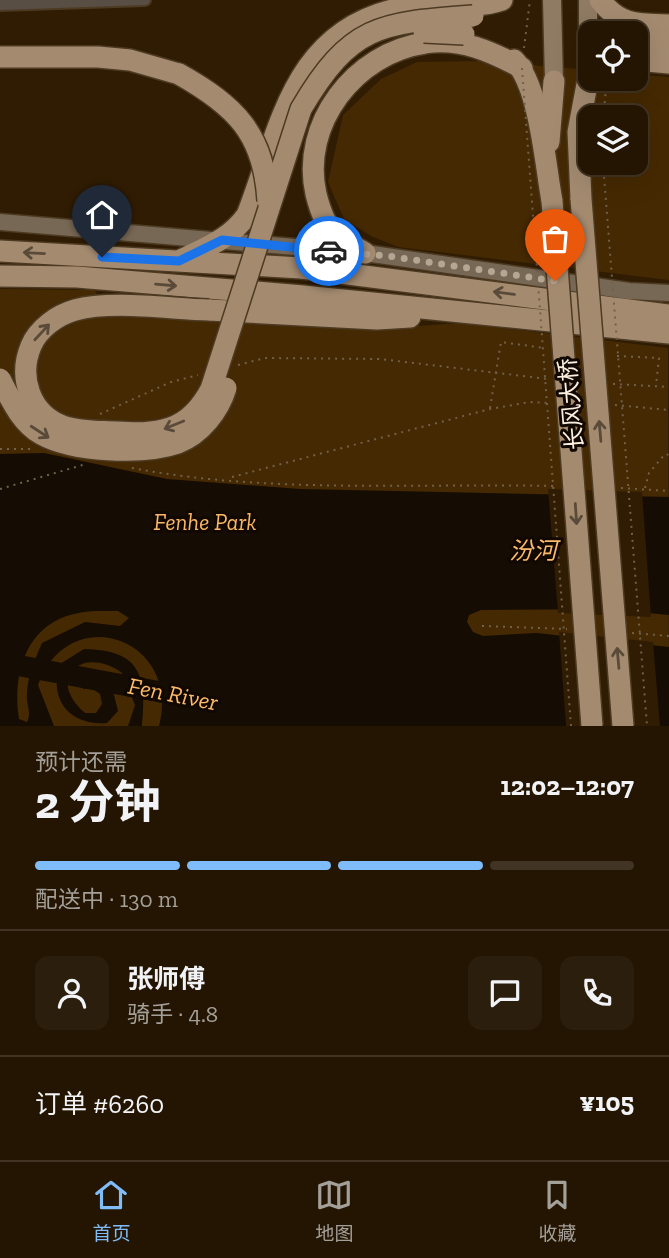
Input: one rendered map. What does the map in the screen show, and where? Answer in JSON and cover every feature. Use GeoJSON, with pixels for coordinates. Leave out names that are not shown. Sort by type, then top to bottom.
{"type":"FeatureCollection","features":[{"type":"Feature","properties":{"kind":"highway"},"geometry":{"type":"LineString","coordinates":[[179,261],[222,240],[238,228],[247,215],[283,112],[298,79],[314,56],[349,30],[372,17],[390,11],[431,4],[481,4],[502,0]]}},
{"type":"Feature","properties":{"kind":"highway"},"geometry":{"type":"LineString","coordinates":[[0,379],[27,422],[39,433],[61,443],[103,449],[158,447],[179,442],[197,432],[210,419],[223,397],[301,144],[318,103],[335,75],[358,54],[386,40],[468,25],[518,0]]}},
{"type":"Feature","properties":{"kind":"highway"},"geometry":{"type":"LineString","coordinates":[[590,0],[613,30],[611,12]]}},
{"type":"Feature","properties":{"kind":"highway"},"geometry":{"type":"LineString","coordinates":[[611,12],[631,23],[669,25]]}},
{"type":"Feature","properties":{"kind":"highway"},"geometry":{"type":"LineString","coordinates":[[472,313],[377,319],[209,310],[125,307],[77,309],[48,324],[34,338],[24,370],[27,389],[36,405],[62,426],[137,433],[170,428],[184,422],[205,400],[211,389],[269,211],[301,109],[322,73],[354,42],[389,24],[468,25],[522,68],[531,92],[552,201]]}},
{"type":"Feature","properties":{"kind":"highway"},"geometry":{"type":"LineString","coordinates":[[648,41],[669,43]]}},
{"type":"Feature","properties":{"kind":"highway"},"geometry":{"type":"LineString","coordinates":[[365,253],[332,231],[319,207],[311,172],[327,110],[347,85],[370,64],[400,48],[427,42],[469,45],[490,51],[522,68]]}},
{"type":"Feature","properties":{"kind":"highway"},"geometry":{"type":"LineString","coordinates":[[648,49],[669,51]]}},
{"type":"Feature","properties":{"kind":"highway"},"geometry":{"type":"LineString","coordinates":[[0,57],[119,59],[179,74],[208,90],[242,120],[258,144],[267,179],[269,211]]}},
{"type":"Feature","properties":{"kind":"highway"},"geometry":{"type":"LineString","coordinates":[[648,61],[669,63]]}},
{"type":"Feature","properties":{"kind":"highway"},"geometry":{"type":"LineString","coordinates":[[554,81],[548,133],[552,201],[592,726]]}},
{"type":"Feature","properties":{"kind":"highway","name":"长风大桥"},"geometry":{"type":"LineString","coordinates":[[589,91],[581,199],[623,726]]}},
{"type":"Feature","properties":{"kind":"highway"},"geometry":{"type":"LineString","coordinates":[[0,251],[300,268],[376,276],[666,324]]}},
{"type":"Feature","properties":{"kind":"highway"},"geometry":{"type":"LineString","coordinates":[[0,276],[91,278],[472,313],[666,324]]}},
{"type":"Feature","properties":{"kind":"main road"},"geometry":{"type":"LineString","coordinates":[[552,0],[554,81]]}},
{"type":"Feature","properties":{"kind":"main road"},"geometry":{"type":"LineString","coordinates":[[590,0],[590,21]]}},
{"type":"Feature","properties":{"kind":"street"},"geometry":{"type":"LineString","coordinates":[[0,5],[145,0]]}},
{"type":"Feature","properties":{"kind":"street"},"geometry":{"type":"LineString","coordinates":[[1,222],[222,240],[298,250],[365,253],[602,287],[669,293]]}},
{"type":"Feature","properties":{"kind":"path"},"geometry":{"type":"LineString","coordinates":[[530,0],[522,68],[571,726]]}},
{"type":"Feature","properties":{"kind":"path"},"geometry":{"type":"LineString","coordinates":[[604,175],[646,726]]}},
{"type":"Feature","properties":{"kind":"path"},"geometry":{"type":"LineString","coordinates":[[490,409],[501,342],[544,348]]}},
{"type":"Feature","properties":{"kind":"path"},"geometry":{"type":"LineString","coordinates":[[617,356],[659,358],[656,387]]}},
{"type":"Feature","properties":{"kind":"path"},"geometry":{"type":"LineString","coordinates":[[238,365],[265,358],[380,359],[553,379]]}},
{"type":"Feature","properties":{"kind":"path"},"geometry":{"type":"LineString","coordinates":[[96,416],[171,382],[198,375]]}},
{"type":"Feature","properties":{"kind":"path"},"geometry":{"type":"LineString","coordinates":[[605,383],[669,387]]}},
{"type":"Feature","properties":{"kind":"path"},"geometry":{"type":"LineString","coordinates":[[228,478],[490,409],[530,402],[556,403]]}},
{"type":"Feature","properties":{"kind":"path"},"geometry":{"type":"LineString","coordinates":[[607,405],[669,410]]}},
{"type":"Feature","properties":{"kind":"path"},"geometry":{"type":"LineString","coordinates":[[0,449],[46,451]]}},
{"type":"Feature","properties":{"kind":"path"},"geometry":{"type":"LineString","coordinates":[[645,489],[649,473],[665,454],[669,455]]}},
{"type":"Feature","properties":{"kind":"path"},"geometry":{"type":"LineString","coordinates":[[0,489],[97,461]]}},
{"type":"Feature","properties":{"kind":"path"},"geometry":{"type":"LineString","coordinates":[[132,468],[166,474],[415,487],[556,486]]}},
{"type":"Feature","properties":{"kind":"path"},"geometry":{"type":"LineString","coordinates":[[610,488],[669,491]]}},
{"type":"Feature","properties":{"kind":"green space"},"geometry":{"type":"Polygon","coordinates":[[[481,61],[578,69],[578,91],[648,91],[648,75],[669,77],[669,280],[398,247],[371,236],[344,219],[328,182],[343,115],[381,79],[417,62],[481,61]]]}},
{"type":"Feature","properties":{"kind":"green space","name":"Fenhe Park"},"geometry":{"type":"Polygon","coordinates":[[[0,289],[95,290],[106,314],[391,328],[461,323],[668,348],[669,726],[0,726],[0,289]]]}},
{"type":"Feature","properties":{"kind":"water","name":"汾河"},"geometry":{"type":"Polygon","coordinates":[[[44,453],[167,479],[300,489],[669,497],[669,615],[608,609],[481,610],[469,615],[467,622],[473,632],[483,636],[536,633],[669,647],[669,726],[159,726],[162,695],[154,670],[139,652],[119,640],[96,637],[73,643],[53,658],[38,685],[54,726],[0,726],[0,454],[44,453]],[[118,611],[84,612],[57,620],[44,629],[33,641],[20,670],[17,703],[19,719],[27,722],[28,719],[28,685],[42,643],[85,622],[120,626],[129,618],[118,611]]]}},
{"type":"Feature","properties":{"kind":"water"},"geometry":{"type":"Polygon","coordinates":[[[84,649],[118,654],[136,669],[143,693],[142,726],[128,726],[135,705],[122,673],[108,665],[94,662],[74,669],[69,677],[68,688],[73,700],[85,713],[96,713],[102,704],[100,694],[91,688],[83,689],[84,681],[95,676],[105,678],[112,687],[118,711],[107,723],[81,720],[64,707],[57,687],[60,664],[84,649]]]}},
{"type":"Feature","properties":{"kind":"pier"},"geometry":{"type":"Polygon","coordinates":[[[548,489],[642,492],[651,617],[558,613],[548,489]]]}},
{"type":"Feature","properties":{"kind":"pier"},"geometry":{"type":"Polygon","coordinates":[[[559,632],[653,642],[660,726],[566,726],[559,632]]]}},
{"type":"Feature","properties":{"kind":"waterway","name":"Fen River"},"geometry":{"type":"LineString","coordinates":[[0,662],[188,697]]}},
{"type":"Feature","properties":{"kind":"way so far"},"geometry":{"type":"LineString","coordinates":[[329,251],[388,256],[555,281]]}},
{"type":"Feature","properties":{"kind":"route"},"geometry":{"type":"LineString","coordinates":[[102,257],[179,261],[222,240],[298,250],[329,251]]}}]}
